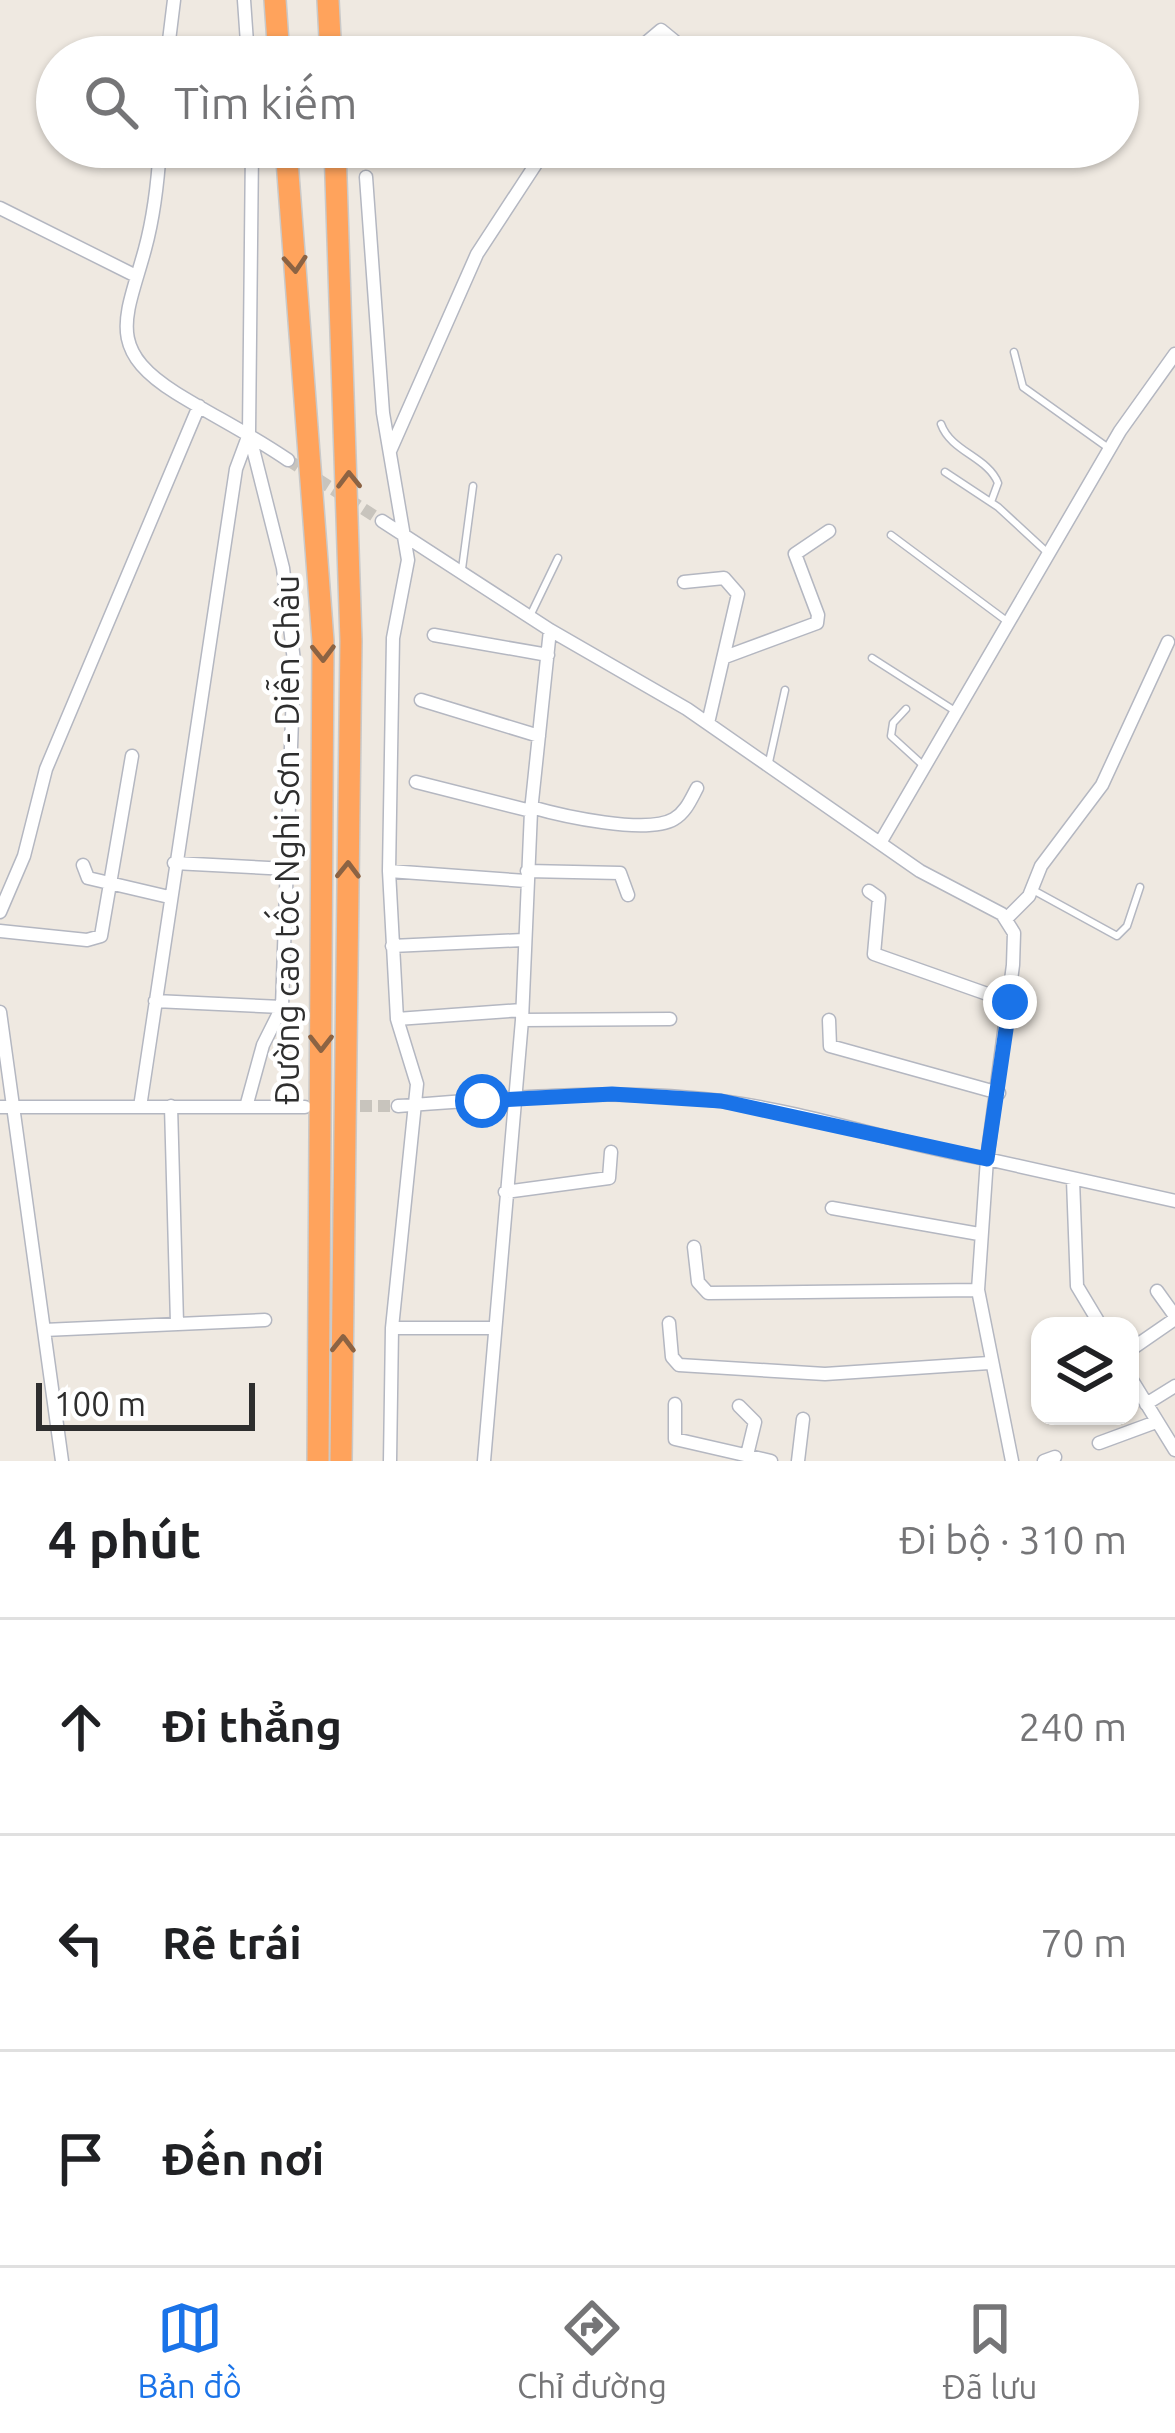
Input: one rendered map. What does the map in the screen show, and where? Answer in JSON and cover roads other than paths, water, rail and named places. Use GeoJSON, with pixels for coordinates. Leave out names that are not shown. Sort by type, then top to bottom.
{"type":"FeatureCollection","features":[{"type":"Feature","properties":{"kind":"highway"},"geometry":{"type":"LineString","coordinates":[[275,0],[278,36]]}},
{"type":"Feature","properties":{"kind":"highway"},"geometry":{"type":"LineString","coordinates":[[328,0],[330,36]]}},
{"type":"Feature","properties":{"kind":"highway","name":"Đường cao tốc Nghi Sơn - Diễn Châu"},"geometry":{"type":"LineString","coordinates":[[288,168],[323,641],[318,1461]]}},
{"type":"Feature","properties":{"kind":"highway","name":"Đường cao tốc Nghi Sơn - Diễn Châu"},"geometry":{"type":"LineString","coordinates":[[336,168],[348,415],[351,641],[341,1461]]}},
{"type":"Feature","properties":{"kind":"street"},"geometry":{"type":"LineString","coordinates":[[170,36],[175,0]]}},
{"type":"Feature","properties":{"kind":"street"},"geometry":{"type":"LineString","coordinates":[[244,0],[247,36]]}},
{"type":"Feature","properties":{"kind":"street"},"geometry":{"type":"LineString","coordinates":[[157,168],[146,245],[125,318],[129,349],[152,375],[288,460]]}},
{"type":"Feature","properties":{"kind":"street"},"geometry":{"type":"LineString","coordinates":[[246,1107],[263,1045],[282,1006],[294,661],[283,568],[249,434],[252,168]]}},
{"type":"Feature","properties":{"kind":"street"},"geometry":{"type":"LineString","coordinates":[[389,452],[477,254],[533,168]]}},
{"type":"Feature","properties":{"kind":"street"},"geometry":{"type":"LineString","coordinates":[[366,177],[389,452],[408,560],[393,638],[389,872],[397,1019],[413,1062],[416,1104],[392,1328],[390,1461]]}},
{"type":"Feature","properties":{"kind":"street"},"geometry":{"type":"LineString","coordinates":[[0,208],[136,276]]}},
{"type":"Feature","properties":{"kind":"street"},"geometry":{"type":"LineString","coordinates":[[880,843],[1110,449],[1175,354]]}},
{"type":"Feature","properties":{"kind":"street"},"geometry":{"type":"LineString","coordinates":[[1,906],[24,856],[46,769],[199,406]]}},
{"type":"Feature","properties":{"kind":"street"},"geometry":{"type":"LineString","coordinates":[[140,1107],[236,469],[249,434]]}},
{"type":"Feature","properties":{"kind":"street"},"geometry":{"type":"LineString","coordinates":[[382,521],[550,630],[769,762],[962,897],[1007,918],[1014,933],[1010,1002],[987,1159],[978,1290],[1012,1461]]}},
{"type":"Feature","properties":{"kind":"street"},"geometry":{"type":"LineString","coordinates":[[725,657],[817,623],[795,554],[830,531]]}},
{"type":"Feature","properties":{"kind":"street"},"geometry":{"type":"LineString","coordinates":[[684,582],[718,577],[736,588],[738,604],[708,723]]}},
{"type":"Feature","properties":{"kind":"street"},"geometry":{"type":"LineString","coordinates":[[484,1461],[522,1015],[531,809],[550,630]]}},
{"type":"Feature","properties":{"kind":"street"},"geometry":{"type":"LineString","coordinates":[[434,635],[548,655]]}},
{"type":"Feature","properties":{"kind":"street"},"geometry":{"type":"LineString","coordinates":[[1007,918],[1033,890],[1041,866],[1111,769],[1168,642]]}},
{"type":"Feature","properties":{"kind":"street"},"geometry":{"type":"LineString","coordinates":[[421,700],[539,736]]}},
{"type":"Feature","properties":{"kind":"street"},"geometry":{"type":"LineString","coordinates":[[0,931],[95,938],[106,924],[132,756]]}},
{"type":"Feature","properties":{"kind":"street"},"geometry":{"type":"LineString","coordinates":[[416,782],[531,809],[650,824],[678,816],[697,788]]}},
{"type":"Feature","properties":{"kind":"street"},"geometry":{"type":"LineString","coordinates":[[174,863],[288,869]]}},
{"type":"Feature","properties":{"kind":"street"},"geometry":{"type":"LineString","coordinates":[[82,865],[83,876],[169,897]]}},
{"type":"Feature","properties":{"kind":"street"},"geometry":{"type":"LineString","coordinates":[[389,872],[620,873],[628,895]]}},
{"type":"Feature","properties":{"kind":"street"},"geometry":{"type":"LineString","coordinates":[[869,891],[879,898],[874,954],[1010,1002]]}},
{"type":"Feature","properties":{"kind":"street"},"geometry":{"type":"LineString","coordinates":[[392,946],[523,940]]}},
{"type":"Feature","properties":{"kind":"street"},"geometry":{"type":"LineString","coordinates":[[154,1001],[282,1006]]}},
{"type":"Feature","properties":{"kind":"street"},"geometry":{"type":"LineString","coordinates":[[0,1012],[5,1107],[62,1461]]}},
{"type":"Feature","properties":{"kind":"street"},"geometry":{"type":"LineString","coordinates":[[397,1019],[522,1015],[670,1019]]}},
{"type":"Feature","properties":{"kind":"street"},"geometry":{"type":"LineString","coordinates":[[829,1019],[830,1046],[999,1093]]}},
{"type":"Feature","properties":{"kind":"street"},"geometry":{"type":"LineString","coordinates":[[398,1106],[612,1094],[721,1101],[1175,1201]]}},
{"type":"Feature","properties":{"kind":"street"},"geometry":{"type":"LineString","coordinates":[[171,1106],[177,1323]]}},
{"type":"Feature","properties":{"kind":"street"},"geometry":{"type":"LineString","coordinates":[[5,1107],[305,1107]]}},
{"type":"Feature","properties":{"kind":"street"},"geometry":{"type":"LineString","coordinates":[[505,1192],[609,1178],[611,1152]]}},
{"type":"Feature","properties":{"kind":"street"},"geometry":{"type":"LineString","coordinates":[[1073,1180],[1077,1286],[1096,1317]]}},
{"type":"Feature","properties":{"kind":"street"},"geometry":{"type":"LineString","coordinates":[[832,1208],[980,1234]]}},
{"type":"Feature","properties":{"kind":"street"},"geometry":{"type":"LineString","coordinates":[[694,1247],[698,1282],[707,1293],[978,1290]]}},
{"type":"Feature","properties":{"kind":"street"},"geometry":{"type":"LineString","coordinates":[[1139,1343],[1175,1317],[1157,1292]]}},
{"type":"Feature","properties":{"kind":"street"},"geometry":{"type":"LineString","coordinates":[[44,1330],[265,1320]]}},
{"type":"Feature","properties":{"kind":"street"},"geometry":{"type":"LineString","coordinates":[[669,1323],[672,1358],[679,1366],[825,1374],[989,1363]]}},
{"type":"Feature","properties":{"kind":"street"},"geometry":{"type":"LineString","coordinates":[[392,1328],[495,1328]]}},
{"type":"Feature","properties":{"kind":"street"},"geometry":{"type":"LineString","coordinates":[[1146,1404],[1175,1386]]}},
{"type":"Feature","properties":{"kind":"street"},"geometry":{"type":"LineString","coordinates":[[1139,1392],[1174,1449],[1167,1461]]}},
{"type":"Feature","properties":{"kind":"street"},"geometry":{"type":"LineString","coordinates":[[675,1404],[673,1438],[771,1461]]}},
{"type":"Feature","properties":{"kind":"street"},"geometry":{"type":"LineString","coordinates":[[739,1406],[755,1422],[747,1455]]}},
{"type":"Feature","properties":{"kind":"street"},"geometry":{"type":"LineString","coordinates":[[798,1461],[802,1419]]}},
{"type":"Feature","properties":{"kind":"street"},"geometry":{"type":"LineString","coordinates":[[1100,1443],[1156,1422]]}},
{"type":"Feature","properties":{"kind":"lane"},"geometry":{"type":"LineString","coordinates":[[1014,352],[1024,387],[1110,449]]}},
{"type":"Feature","properties":{"kind":"lane"},"geometry":{"type":"LineString","coordinates":[[941,424],[952,441],[994,473],[998,487],[991,502]]}},
{"type":"Feature","properties":{"kind":"lane"},"geometry":{"type":"LineString","coordinates":[[945,472],[991,502],[1051,556]]}},
{"type":"Feature","properties":{"kind":"lane"},"geometry":{"type":"LineString","coordinates":[[461,572],[473,486]]}},
{"type":"Feature","properties":{"kind":"lane"},"geometry":{"type":"LineString","coordinates":[[891,535],[1010,623]]}},
{"type":"Feature","properties":{"kind":"lane"},"geometry":{"type":"LineString","coordinates":[[530,616],[558,558]]}},
{"type":"Feature","properties":{"kind":"lane"},"geometry":{"type":"LineString","coordinates":[[872,658],[959,714]]}},
{"type":"Feature","properties":{"kind":"lane"},"geometry":{"type":"LineString","coordinates":[[769,762],[785,690]]}},
{"type":"Feature","properties":{"kind":"lane"},"geometry":{"type":"LineString","coordinates":[[906,709],[893,723],[891,736],[927,769]]}},
{"type":"Feature","properties":{"kind":"lane"},"geometry":{"type":"LineString","coordinates":[[1033,890],[1117,935],[1127,926],[1140,887]]}},
{"type":"Feature","properties":{"kind":"tunnel"},"geometry":{"type":"LineString","coordinates":[[288,460],[382,521]]}},
{"type":"Feature","properties":{"kind":"tunnel"},"geometry":{"type":"LineString","coordinates":[[342,1106],[398,1106]]}}]}
